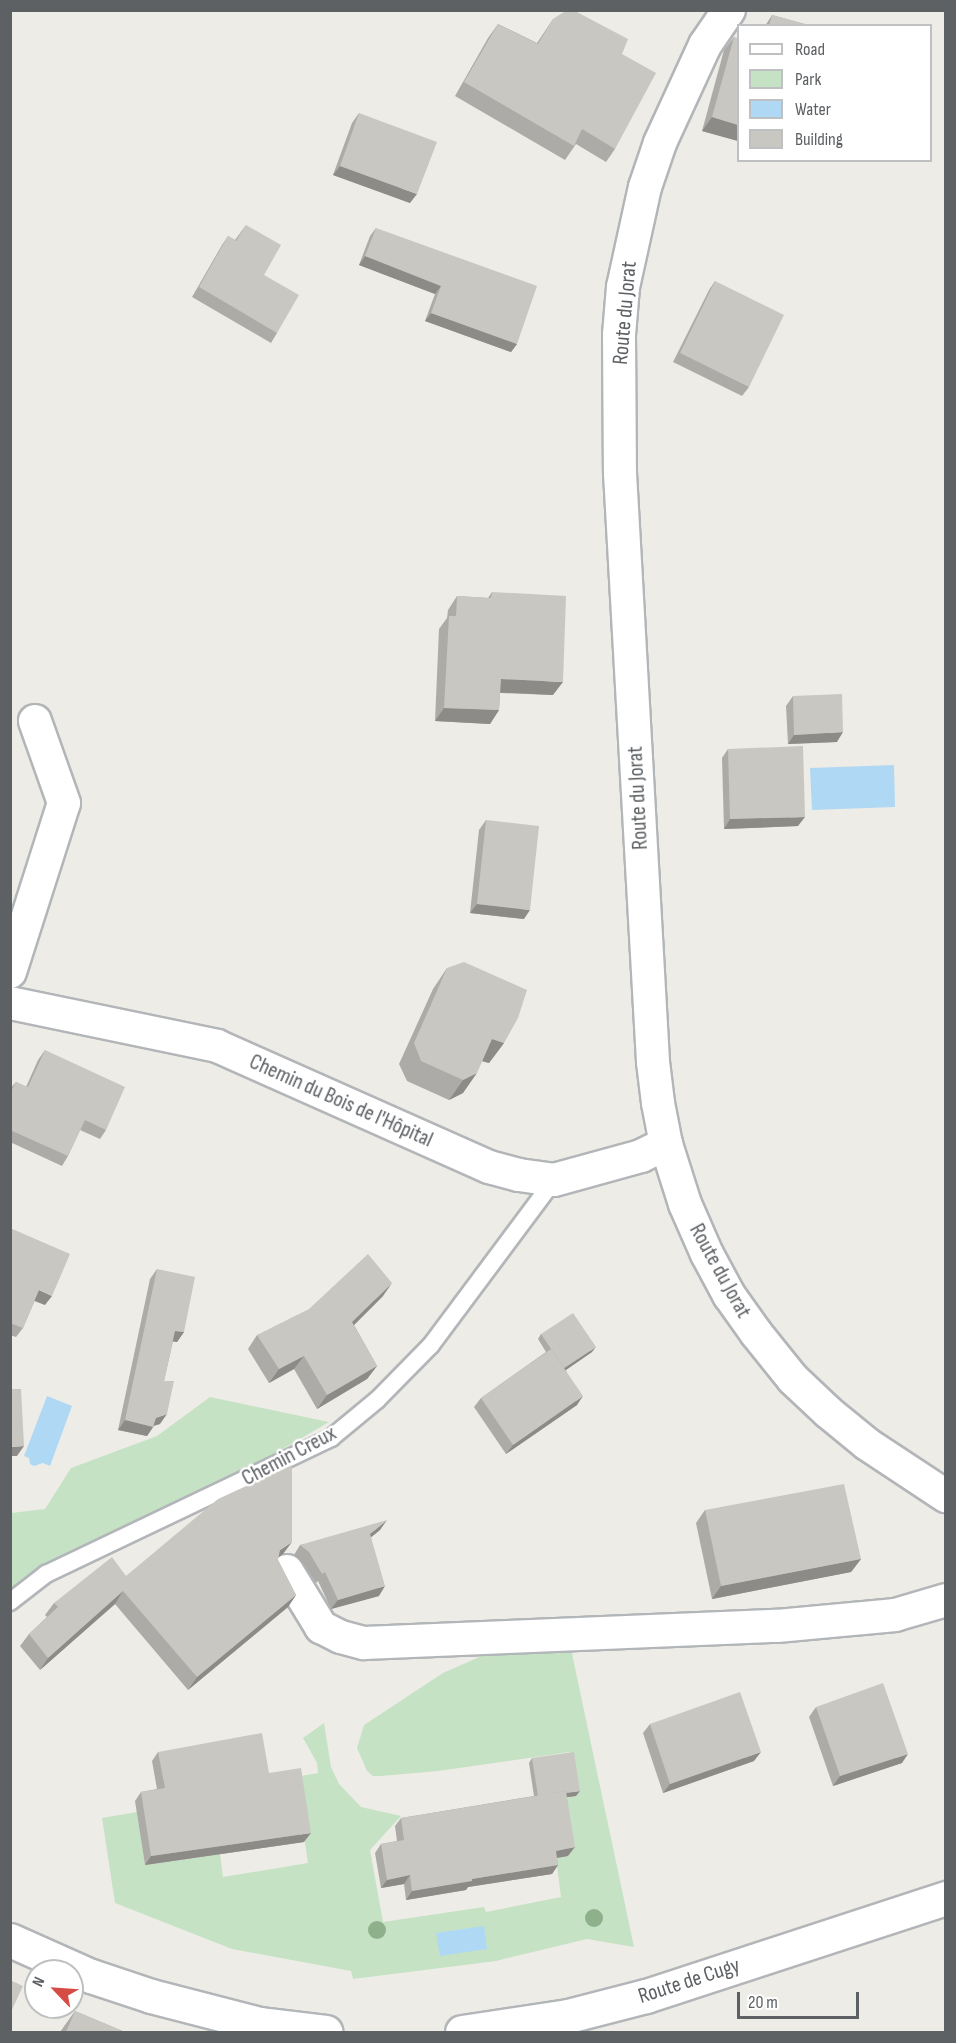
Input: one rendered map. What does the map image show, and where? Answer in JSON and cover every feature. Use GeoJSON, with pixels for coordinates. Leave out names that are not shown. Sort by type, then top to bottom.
{"type":"FeatureCollection","features":[{"type":"Feature","properties":{"kind":"main road","name":"Route de Cugy"},"geometry":{"type":"LineString","coordinates":[[462,2032],[568,2016],[646,1996],[945,1898]]}},
{"type":"Feature","properties":{"kind":"main road"},"geometry":{"type":"LineString","coordinates":[[10,1940],[91,1976],[151,1996],[259,2024],[326,2032]]}},
{"type":"Feature","properties":{"kind":"street","name":"Route du Jorat"},"geometry":{"type":"LineString","coordinates":[[729,10],[705,45],[660,143],[645,187],[623,286],[619,335],[620,473],[653,1062],[666,1144],[685,1204],[707,1254],[729,1295],[793,1379],[828,1412],[867,1444],[945,1496]]}},
{"type":"Feature","properties":{"kind":"street"},"geometry":{"type":"LineString","coordinates":[[10,972],[64,803],[35,721]]}},
{"type":"Feature","properties":{"kind":"street","name":"Chemin du Bois de l'Hôpital"},"geometry":{"type":"LineString","coordinates":[[10,1003],[217,1046],[489,1167],[554,1180],[641,1156],[666,1144]]}},
{"type":"Feature","properties":{"kind":"street"},"geometry":{"type":"LineString","coordinates":[[287,1571],[321,1627],[341,1637],[364,1643],[777,1626],[896,1615],[945,1600]]}},
{"type":"Feature","properties":{"kind":"lane","name":"Chemin Creux"},"geometry":{"type":"LineString","coordinates":[[10,1602],[46,1574],[331,1438],[378,1400],[431,1345],[554,1180]]}},
{"type":"Feature","properties":{"kind":"green space"},"geometry":{"type":"Polygon","coordinates":[[[210,1397],[329,1422],[262,1461],[11,1593],[11,1513],[45,1509],[71,1468],[157,1436],[210,1397]]]}},
{"type":"Feature","properties":{"kind":"green space"},"geometry":{"type":"Polygon","coordinates":[[[570,1644],[634,1947],[587,1939],[496,1961],[353,1979],[351,1971],[232,1949],[115,1903],[102,1818],[137,1812],[145,1865],[220,1854],[223,1877],[308,1863],[295,1777],[318,1773],[317,1763],[303,1738],[324,1723],[331,1767],[339,1784],[361,1807],[401,1816],[370,1850],[383,1922],[484,1907],[486,1912],[561,1897],[556,1858],[568,1856],[545,1801],[576,1796],[570,1752],[438,1771],[373,1776],[367,1771],[357,1748],[364,1725],[443,1673],[500,1648],[570,1644]]]}},
{"type":"Feature","properties":{"kind":"water"},"geometry":{"type":"Polygon","coordinates":[[[894,765],[895,807],[812,810],[810,768],[894,765]]]}},
{"type":"Feature","properties":{"kind":"water"},"geometry":{"type":"Polygon","coordinates":[[[47,1396],[72,1406],[50,1466],[43,1463],[34,1466],[30,1464],[29,1458],[24,1456],[47,1396]]]}},
{"type":"Feature","properties":{"kind":"water"},"geometry":{"type":"Polygon","coordinates":[[[484,1926],[487,1949],[440,1956],[436,1933],[484,1926]]]}},
{"type":"Feature","properties":{"kind":"building"},"geometry":{"type":"Polygon","coordinates":[[[567,10],[573,10],[628,39],[622,54],[656,73],[615,149],[582,129],[574,146],[464,82],[498,24],[538,44],[553,19],[567,10]]]}},
{"type":"Feature","properties":{"kind":"building"},"geometry":{"type":"Polygon","coordinates":[[[772,15],[805,24],[770,24],[772,15]]]}},
{"type":"Feature","properties":{"kind":"building"},"geometry":{"type":"Polygon","coordinates":[[[734,37],[737,38],[737,125],[712,117],[734,37]]]}},
{"type":"Feature","properties":{"kind":"building"},"geometry":{"type":"Polygon","coordinates":[[[359,113],[437,142],[417,194],[340,166],[359,113]]]}},
{"type":"Feature","properties":{"kind":"building"},"geometry":{"type":"Polygon","coordinates":[[[246,225],[281,245],[264,275],[299,295],[277,333],[199,287],[228,236],[236,241],[246,225]]]}},
{"type":"Feature","properties":{"kind":"building"},"geometry":{"type":"Polygon","coordinates":[[[376,228],[537,286],[517,344],[431,313],[441,286],[365,256],[376,228]]]}},
{"type":"Feature","properties":{"kind":"building"},"geometry":{"type":"Polygon","coordinates":[[[715,281],[784,315],[749,387],[680,353],[715,281]]]}},
{"type":"Feature","properties":{"kind":"building"},"geometry":{"type":"Polygon","coordinates":[[[492,592],[566,596],[563,682],[501,679],[499,710],[444,708],[449,616],[456,616],[457,596],[491,598],[492,592]]]}},
{"type":"Feature","properties":{"kind":"building"},"geometry":{"type":"Polygon","coordinates":[[[842,694],[843,732],[794,735],[793,696],[842,694]]]}},
{"type":"Feature","properties":{"kind":"building"},"geometry":{"type":"Polygon","coordinates":[[[803,746],[805,817],[730,819],[728,749],[803,746]]]}},
{"type":"Feature","properties":{"kind":"building"},"geometry":{"type":"Polygon","coordinates":[[[486,820],[539,826],[530,910],[477,904],[486,820]]]}},
{"type":"Feature","properties":{"kind":"building"},"geometry":{"type":"Polygon","coordinates":[[[464,962],[527,990],[518,1018],[504,1043],[492,1039],[477,1073],[463,1080],[421,1061],[414,1043],[447,968],[464,962]]]}},
{"type":"Feature","properties":{"kind":"building"},"geometry":{"type":"Polygon","coordinates":[[[45,1050],[125,1087],[106,1130],[85,1120],[68,1156],[10,1130],[10,1093],[16,1082],[28,1087],[45,1050]]]}},
{"type":"Feature","properties":{"kind":"building"},"geometry":{"type":"Polygon","coordinates":[[[10,1228],[70,1254],[52,1296],[39,1290],[23,1328],[10,1323],[10,1228]]]}},
{"type":"Feature","properties":{"kind":"building"},"geometry":{"type":"Polygon","coordinates":[[[368,1254],[392,1283],[352,1322],[377,1366],[327,1395],[304,1356],[279,1369],[257,1335],[309,1309],[368,1254]]]}},
{"type":"Feature","properties":{"kind":"building"},"geometry":{"type":"Polygon","coordinates":[[[157,1269],[195,1277],[184,1332],[175,1331],[164,1381],[174,1381],[167,1414],[156,1418],[153,1427],[125,1420],[157,1269]]]}},
{"type":"Feature","properties":{"kind":"building"},"geometry":{"type":"Polygon","coordinates":[[[573,1313],[596,1347],[564,1368],[541,1334],[573,1313]]]}},
{"type":"Feature","properties":{"kind":"building"},"geometry":{"type":"Polygon","coordinates":[[[551,1349],[583,1396],[513,1445],[481,1398],[551,1349]]]}},
{"type":"Feature","properties":{"kind":"building"},"geometry":{"type":"Polygon","coordinates":[[[10,1389],[21,1389],[24,1446],[10,1447],[10,1389]]]}},
{"type":"Feature","properties":{"kind":"building"},"geometry":{"type":"Polygon","coordinates":[[[292,1465],[292,1542],[280,1550],[278,1560],[296,1595],[197,1677],[123,1591],[48,1658],[29,1634],[58,1607],[54,1603],[112,1557],[126,1576],[218,1499],[292,1465]]]}},
{"type":"Feature","properties":{"kind":"building"},"geometry":{"type":"Polygon","coordinates":[[[844,1484],[861,1559],[721,1586],[705,1510],[844,1484]]]}},
{"type":"Feature","properties":{"kind":"building"},"geometry":{"type":"Polygon","coordinates":[[[387,1520],[370,1534],[385,1586],[338,1600],[325,1572],[322,1574],[309,1552],[300,1545],[387,1520]]]}},
{"type":"Feature","properties":{"kind":"building"},"geometry":{"type":"Polygon","coordinates":[[[883,1683],[908,1754],[840,1776],[816,1707],[883,1683]]]}},
{"type":"Feature","properties":{"kind":"building"},"geometry":{"type":"Polygon","coordinates":[[[740,1692],[761,1752],[670,1784],[650,1724],[740,1692]]]}},
{"type":"Feature","properties":{"kind":"building"},"geometry":{"type":"Polygon","coordinates":[[[262,1733],[269,1773],[301,1768],[311,1833],[151,1856],[141,1792],[165,1788],[158,1752],[262,1733]]]}},
{"type":"Feature","properties":{"kind":"building"},"geometry":{"type":"Polygon","coordinates":[[[574,1752],[580,1791],[538,1796],[532,1758],[574,1752]]]}},
{"type":"Feature","properties":{"kind":"building"},"geometry":{"type":"Polygon","coordinates":[[[566,1791],[575,1847],[556,1851],[558,1865],[412,1891],[410,1875],[387,1880],[381,1844],[404,1840],[401,1818],[566,1791]]]}},
{"type":"Feature","properties":{"kind":"building"},"geometry":{"type":"Polygon","coordinates":[[[10,1980],[23,1986],[10,2014],[10,1980]]]}},
{"type":"Feature","properties":{"kind":"building"},"geometry":{"type":"Polygon","coordinates":[[[84,2015],[125,2032],[66,2032],[72,2019],[84,2019],[84,2015]]]}}]}
